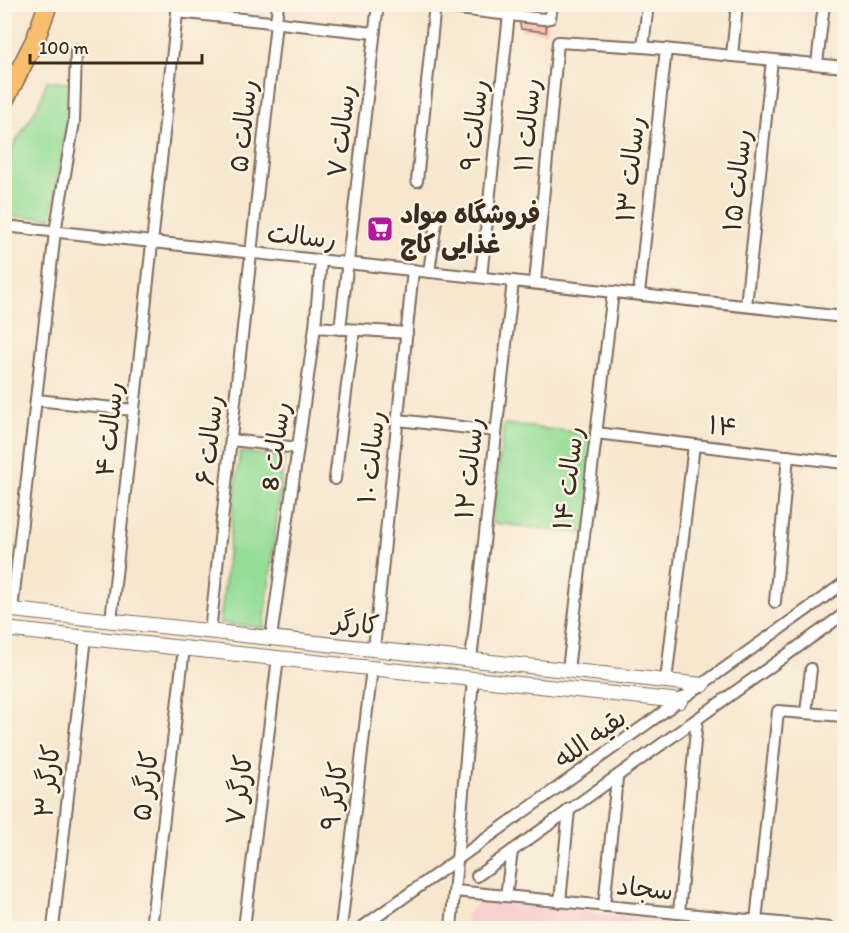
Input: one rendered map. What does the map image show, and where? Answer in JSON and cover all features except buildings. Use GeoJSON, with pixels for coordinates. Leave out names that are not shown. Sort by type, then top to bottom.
{"type":"FeatureCollection","features":[{"type":"Feature","properties":{"kind":"main road"},"geometry":{"type":"LineString","coordinates":[[8,93],[36,38],[48,4]]}},
{"type":"Feature","properties":{"kind":"main road"},"geometry":{"type":"LineString","coordinates":[[4,65],[11,74],[8,93]]}},
{"type":"Feature","properties":{"kind":"street","name":"رسالت ۵"},"geometry":{"type":"LineString","coordinates":[[253,253],[278,4]]}},
{"type":"Feature","properties":{"kind":"street","name":"رسالت ۷"},"geometry":{"type":"LineString","coordinates":[[340,329],[378,4]]}},
{"type":"Feature","properties":{"kind":"street"},"geometry":{"type":"LineString","coordinates":[[417,181],[435,5],[479,7],[509,14],[550,18],[552,4]]}},
{"type":"Feature","properties":{"kind":"street"},"geometry":{"type":"LineString","coordinates":[[648,4],[643,47],[844,67]]}},
{"type":"Feature","properties":{"kind":"street"},"geometry":{"type":"LineString","coordinates":[[732,56],[737,4]]}},
{"type":"Feature","properties":{"kind":"street"},"geometry":{"type":"LineString","coordinates":[[817,64],[824,4]]}},
{"type":"Feature","properties":{"kind":"street"},"geometry":{"type":"LineString","coordinates":[[178,8],[276,23],[374,33]]}},
{"type":"Feature","properties":{"kind":"street","name":"رسالت ۴"},"geometry":{"type":"LineString","coordinates":[[111,621],[178,8]]}},
{"type":"Feature","properties":{"kind":"street","name":"رسالت ۹"},"geometry":{"type":"LineString","coordinates":[[481,278],[509,14]]}},
{"type":"Feature","properties":{"kind":"street","name":"رسالت ۱۱"},"geometry":{"type":"LineString","coordinates":[[535,283],[558,42],[643,47]]}},
{"type":"Feature","properties":{"kind":"street","name":"رسالت ۱۳"},"geometry":{"type":"LineString","coordinates":[[639,294],[666,49]]}},
{"type":"Feature","properties":{"kind":"street"},"geometry":{"type":"LineString","coordinates":[[8,610],[36,400],[55,232],[74,122],[76,50]]}},
{"type":"Feature","properties":{"kind":"street","name":"رسالت ۱۵"},"geometry":{"type":"LineString","coordinates":[[746,306],[772,60]]}},
{"type":"Feature","properties":{"kind":"street"},"geometry":{"type":"LineString","coordinates":[[429,272],[437,215]]}},
{"type":"Feature","properties":{"kind":"street","name":"رسالت"},"geometry":{"type":"LineString","coordinates":[[4,226],[844,316]]}},
{"type":"Feature","properties":{"kind":"street","name":"رسالت ۶"},"geometry":{"type":"LineString","coordinates":[[210,632],[253,253]]}},
{"type":"Feature","properties":{"kind":"street","name":"رسالت 8"},"geometry":{"type":"LineString","coordinates":[[271,638],[315,327],[321,260]]}},
{"type":"Feature","properties":{"kind":"street","name":"رسالت ۱۰"},"geometry":{"type":"LineString","coordinates":[[374,650],[413,270]]}},
{"type":"Feature","properties":{"kind":"street","name":"رسالت ۱۲"},"geometry":{"type":"LineString","coordinates":[[471,660],[513,281]]}},
{"type":"Feature","properties":{"kind":"street","name":"رسالت ۱۴"},"geometry":{"type":"LineString","coordinates":[[568,670],[613,292]]}},
{"type":"Feature","properties":{"kind":"street"},"geometry":{"type":"LineString","coordinates":[[315,327],[407,333]]}},
{"type":"Feature","properties":{"kind":"street"},"geometry":{"type":"LineString","coordinates":[[336,479],[354,330]]}},
{"type":"Feature","properties":{"kind":"street"},"geometry":{"type":"LineString","coordinates":[[36,400],[134,410]]}},
{"type":"Feature","properties":{"kind":"street"},"geometry":{"type":"LineString","coordinates":[[398,420],[496,431]]}},
{"type":"Feature","properties":{"kind":"street","name":"۱۴"},"geometry":{"type":"LineString","coordinates":[[596,433],[844,463]]}},
{"type":"Feature","properties":{"kind":"street"},"geometry":{"type":"LineString","coordinates":[[232,440],[298,448]]}},
{"type":"Feature","properties":{"kind":"street"},"geometry":{"type":"LineString","coordinates":[[666,681],[694,445]]}},
{"type":"Feature","properties":{"kind":"street"},"geometry":{"type":"LineString","coordinates":[[775,602],[788,456]]}},
{"type":"Feature","properties":{"kind":"street","name":"بقیه الله"},"geometry":{"type":"LineString","coordinates":[[361,928],[844,583]]}},
{"type":"Feature","properties":{"kind":"street","name":"کارگر"},"geometry":{"type":"LineString","coordinates":[[8,610],[703,685]]}},
{"type":"Feature","properties":{"kind":"street","name":"بقیه الله"},"geometry":{"type":"LineString","coordinates":[[477,876],[844,614]]}},
{"type":"Feature","properties":{"kind":"street"},"geometry":{"type":"LineString","coordinates":[[144,644],[146,625]]}},
{"type":"Feature","properties":{"kind":"street","name":"کارگر"},"geometry":{"type":"LineString","coordinates":[[4,629],[680,701]]}},
{"type":"Feature","properties":{"kind":"street","name":"کارگر ۳"},"geometry":{"type":"LineString","coordinates":[[53,928],[86,637]]}},
{"type":"Feature","properties":{"kind":"street","name":"کارگر ۵"},"geometry":{"type":"LineString","coordinates":[[151,928],[184,648]]}},
{"type":"Feature","properties":{"kind":"street","name":"کارگر ۷"},"geometry":{"type":"LineString","coordinates":[[244,928],[278,658]]}},
{"type":"Feature","properties":{"kind":"street","name":"کارگر ۹"},"geometry":{"type":"LineString","coordinates":[[341,928],[372,668]]}},
{"type":"Feature","properties":{"kind":"street"},"geometry":{"type":"LineString","coordinates":[[806,713],[811,669]]}},
{"type":"Feature","properties":{"kind":"street"},"geometry":{"type":"LineString","coordinates":[[451,928],[473,679]]}},
{"type":"Feature","properties":{"kind":"street"},"geometry":{"type":"LineString","coordinates":[[756,921],[778,711],[844,716]]}},
{"type":"Feature","properties":{"kind":"street"},"geometry":{"type":"LineString","coordinates":[[679,914],[697,719]]}},
{"type":"Feature","properties":{"kind":"street"},"geometry":{"type":"LineString","coordinates":[[604,906],[617,778]]}},
{"type":"Feature","properties":{"kind":"street"},"geometry":{"type":"LineString","coordinates":[[560,902],[570,809]]}},
{"type":"Feature","properties":{"kind":"street"},"geometry":{"type":"LineString","coordinates":[[506,896],[512,851]]}},
{"type":"Feature","properties":{"kind":"street","name":"سجاد"},"geometry":{"type":"LineString","coordinates":[[455,891],[830,928]]}},
{"type":"Feature","properties":{"kind":"shaded area"},"geometry":{"type":"Polygon","coordinates":[[[480,902],[738,928],[465,928],[468,913],[480,902]]]}},
{"type":"Feature","properties":{"kind":"green space"},"geometry":{"type":"Polygon","coordinates":[[[47,81],[74,84],[51,218],[5,216],[5,192],[12,148],[38,106],[47,81]]]}},
{"type":"Feature","properties":{"kind":"green space"},"geometry":{"type":"Polygon","coordinates":[[[504,424],[601,435],[590,534],[492,523],[504,424]]]}},
{"type":"Feature","properties":{"kind":"green space"},"geometry":{"type":"Polygon","coordinates":[[[240,452],[284,457],[264,628],[220,623],[240,452]]]}},
{"type":"Feature","properties":{"kind":"place","name":"فروشگاه مواد غذایی کاج"},"geometry":{"type":"Point","coordinates":[380,229]}}]}
